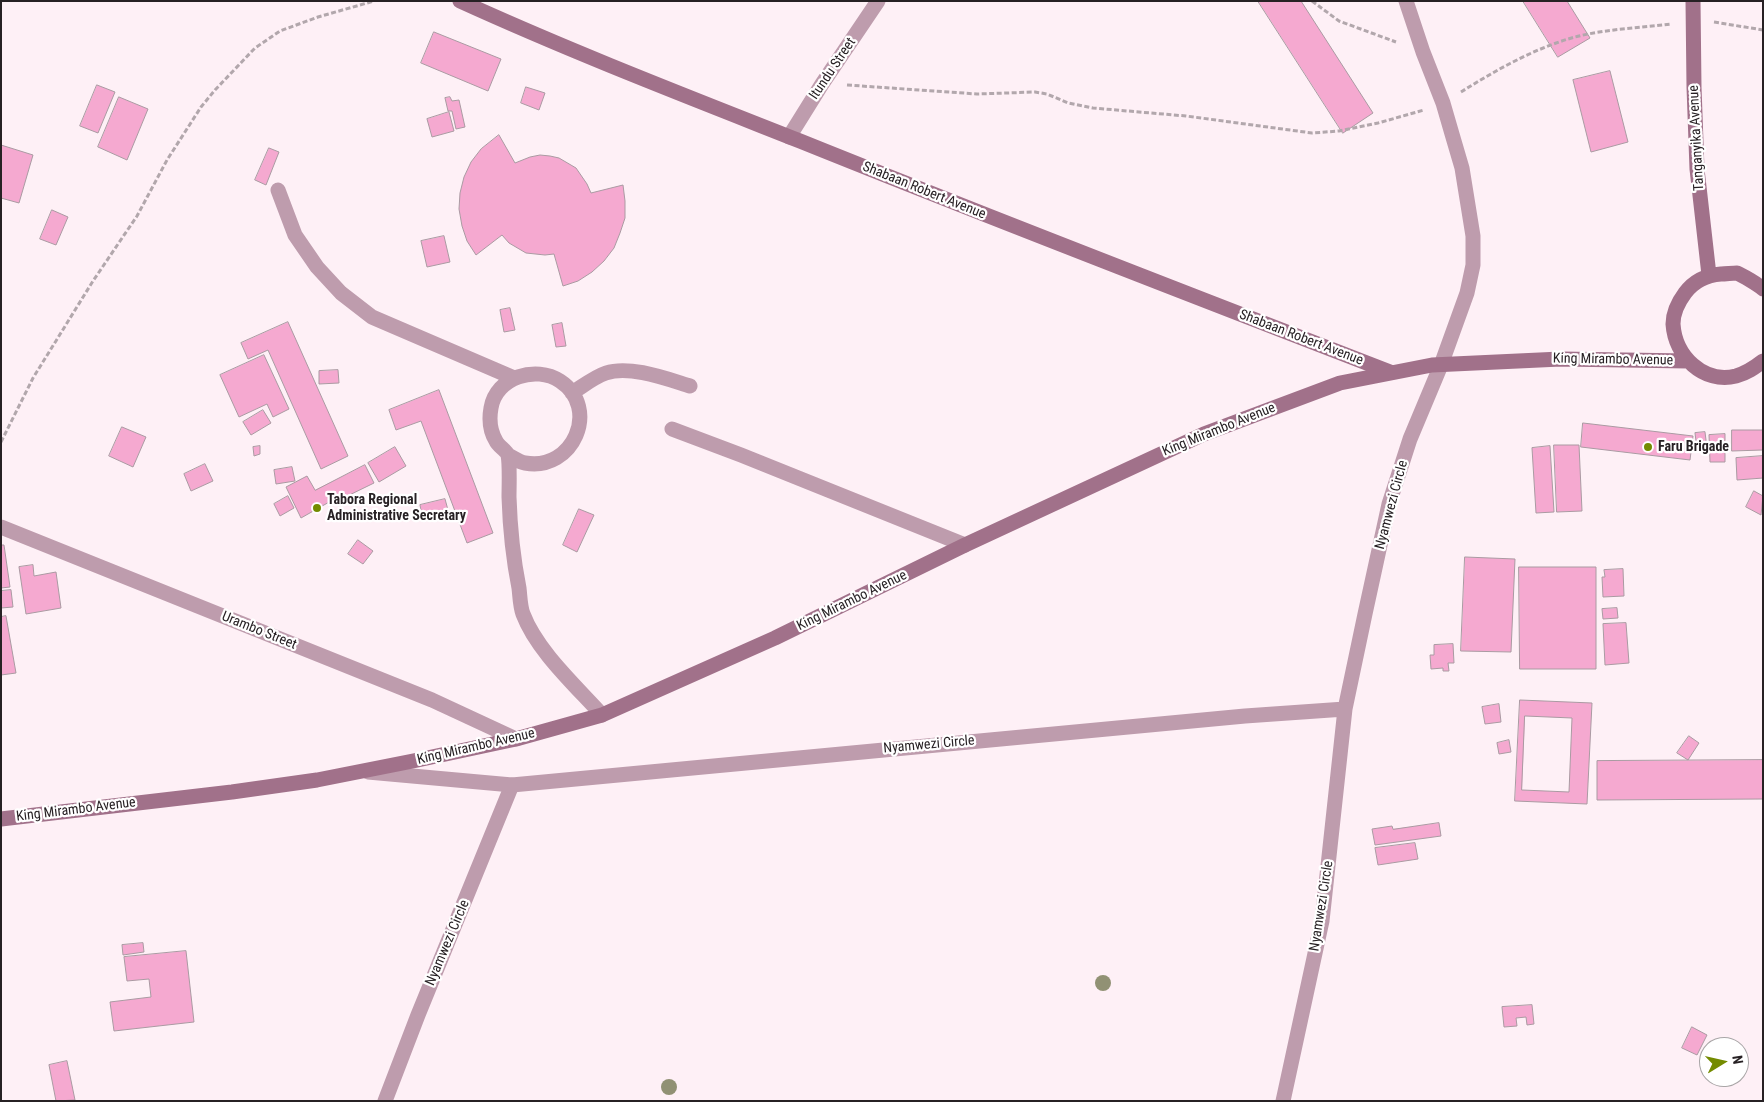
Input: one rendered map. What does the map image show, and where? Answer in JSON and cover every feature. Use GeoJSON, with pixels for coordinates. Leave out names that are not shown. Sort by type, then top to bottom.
{"type":"FeatureCollection","features":[{"type":"Feature","properties":{"kind":"main road","name":"Shabaan Robert Avenue"},"geometry":{"type":"LineString","coordinates":[[460,1],[542,38],[964,207],[1390,372]]}},
{"type":"Feature","properties":{"kind":"main road","name":"Tanganyika Avenue"},"geometry":{"type":"LineString","coordinates":[[1693,1],[1697,169],[1709,275]]}},
{"type":"Feature","properties":{"kind":"main road"},"geometry":{"type":"LineString","coordinates":[[1763,290],[1737,274],[1709,275],[1691,286],[1678,302],[1673,323],[1677,344],[1688,361],[1702,371],[1718,376],[1735,376],[1751,370],[1763,361]]}},
{"type":"Feature","properties":{"kind":"main road","name":"King Mirambo Avenue"},"geometry":{"type":"LineString","coordinates":[[1,819],[317,780],[516,739],[602,715],[775,638],[965,545],[1204,434],[1340,384],[1390,372],[1441,365],[1561,359],[1688,361]]}},
{"type":"Feature","properties":{"kind":"street","name":"Itundu Street"},"geometry":{"type":"LineString","coordinates":[[789,137],[878,1]]}},
{"type":"Feature","properties":{"kind":"street","name":"Nyamwezi Circle"},"geometry":{"type":"LineString","coordinates":[[1283,1101],[1322,922],[1345,709],[1389,504],[1410,439],[1441,365],[1467,293],[1473,265],[1473,236],[1462,168],[1443,103],[1406,1]]}},
{"type":"Feature","properties":{"kind":"street"},"geometry":{"type":"LineString","coordinates":[[278,190],[295,235],[317,267],[341,293],[372,317],[514,378]]}},
{"type":"Feature","properties":{"kind":"street"},"geometry":{"type":"LineString","coordinates":[[572,393],[608,372],[622,371],[642,373],[690,386]]}},
{"type":"Feature","properties":{"kind":"street"},"geometry":{"type":"LineString","coordinates":[[529,373],[546,374],[561,381],[572,393],[579,410],[579,428],[572,445],[559,457],[542,464],[524,463],[508,455],[496,441],[490,424],[491,406],[500,389],[514,378],[529,373]]}},
{"type":"Feature","properties":{"kind":"street"},"geometry":{"type":"LineString","coordinates":[[672,429],[965,545]]}},
{"type":"Feature","properties":{"kind":"street"},"geometry":{"type":"LineString","coordinates":[[508,455],[509,514],[513,560],[523,613],[540,644],[556,665],[602,715]]}},
{"type":"Feature","properties":{"kind":"street","name":"Urambo Street"},"geometry":{"type":"LineString","coordinates":[[1,527],[432,700],[516,739]]}},
{"type":"Feature","properties":{"kind":"street","name":"Nyamwezi Circle"},"geometry":{"type":"LineString","coordinates":[[362,771],[512,785],[1245,716],[1345,709]]}},
{"type":"Feature","properties":{"kind":"street","name":"Nyamwezi Circle"},"geometry":{"type":"LineString","coordinates":[[385,1101],[512,785]]}},
{"type":"Feature","properties":{"kind":"path"},"geometry":{"type":"LineString","coordinates":[[1,442],[33,378],[67,322],[109,255],[137,216],[167,160],[192,120],[215,90],[255,48],[280,31],[318,17],[374,1]]}},
{"type":"Feature","properties":{"kind":"path"},"geometry":{"type":"LineString","coordinates":[[1312,1],[1338,21],[1423,52]]}},
{"type":"Feature","properties":{"kind":"path"},"geometry":{"type":"LineString","coordinates":[[822,84],[977,94],[1035,92],[1068,103],[1093,108],[1186,116],[1312,132],[1339,131],[1378,124],[1414,114],[1443,103],[1524,57],[1576,37],[1694,21],[1723,22],[1763,30]]}},
{"type":"Feature","properties":{"kind":"building"},"geometry":{"type":"Polygon","coordinates":[[[1258,1],[1301,1],[1373,113],[1343,133],[1258,1]]]}},
{"type":"Feature","properties":{"kind":"building"},"geometry":{"type":"Polygon","coordinates":[[[1523,1],[1567,1],[1590,38],[1558,57],[1523,1]]]}},
{"type":"Feature","properties":{"kind":"building"},"geometry":{"type":"Polygon","coordinates":[[[434,32],[501,59],[488,91],[421,63],[434,32]]]}},
{"type":"Feature","properties":{"kind":"building"},"geometry":{"type":"Polygon","coordinates":[[[1610,71],[1628,142],[1591,152],[1573,80],[1610,71]]]}},
{"type":"Feature","properties":{"kind":"building"},"geometry":{"type":"Polygon","coordinates":[[[97,85],[115,92],[98,133],[80,126],[97,85]]]}},
{"type":"Feature","properties":{"kind":"building"},"geometry":{"type":"Polygon","coordinates":[[[526,87],[545,93],[539,110],[521,103],[526,87]]]}},
{"type":"Feature","properties":{"kind":"building"},"geometry":{"type":"Polygon","coordinates":[[[119,97],[148,109],[127,160],[98,147],[119,97]]]}},
{"type":"Feature","properties":{"kind":"building"},"geometry":{"type":"Polygon","coordinates":[[[450,97],[452,101],[459,100],[465,127],[456,129],[452,111],[448,111],[445,98],[450,97]]]}},
{"type":"Feature","properties":{"kind":"building"},"geometry":{"type":"Polygon","coordinates":[[[449,112],[454,131],[432,137],[427,119],[449,112]]]}},
{"type":"Feature","properties":{"kind":"building"},"geometry":{"type":"Polygon","coordinates":[[[499,135],[515,163],[540,155],[559,158],[576,168],[591,193],[623,185],[625,218],[614,248],[592,272],[578,281],[563,286],[554,254],[526,253],[509,243],[502,235],[476,255],[467,241],[459,209],[464,177],[471,162],[481,149],[499,135]]]}},
{"type":"Feature","properties":{"kind":"building"},"geometry":{"type":"Polygon","coordinates":[[[1,145],[33,155],[19,203],[1,198],[1,145]]]}},
{"type":"Feature","properties":{"kind":"building"},"geometry":{"type":"Polygon","coordinates":[[[269,148],[279,152],[266,185],[255,180],[269,148]]]}},
{"type":"Feature","properties":{"kind":"building"},"geometry":{"type":"Polygon","coordinates":[[[52,210],[68,217],[56,245],[40,239],[52,210]]]}},
{"type":"Feature","properties":{"kind":"building"},"geometry":{"type":"Polygon","coordinates":[[[444,236],[450,262],[427,267],[421,241],[444,236]]]}},
{"type":"Feature","properties":{"kind":"building"},"geometry":{"type":"Polygon","coordinates":[[[510,308],[515,330],[504,332],[500,310],[510,308]]]}},
{"type":"Feature","properties":{"kind":"building"},"geometry":{"type":"Polygon","coordinates":[[[288,322],[348,456],[321,469],[268,350],[248,359],[241,343],[288,322]]]}},
{"type":"Feature","properties":{"kind":"building"},"geometry":{"type":"Polygon","coordinates":[[[562,323],[566,346],[556,347],[552,325],[562,323]]]}},
{"type":"Feature","properties":{"kind":"building"},"geometry":{"type":"Polygon","coordinates":[[[264,355],[289,409],[273,417],[267,404],[239,417],[220,375],[264,355]]]}},
{"type":"Feature","properties":{"kind":"building"},"geometry":{"type":"Polygon","coordinates":[[[338,370],[339,383],[319,384],[319,371],[338,370]]]}},
{"type":"Feature","properties":{"kind":"building"},"geometry":{"type":"Polygon","coordinates":[[[439,390],[493,533],[467,543],[421,421],[396,430],[389,410],[439,390]]]}},
{"type":"Feature","properties":{"kind":"building"},"geometry":{"type":"Polygon","coordinates":[[[263,410],[271,423],[251,435],[243,422],[263,410]]]}},
{"type":"Feature","properties":{"kind":"building"},"geometry":{"type":"Polygon","coordinates":[[[1583,423],[1693,436],[1690,460],[1581,447],[1583,423]]]}},
{"type":"Feature","properties":{"kind":"building"},"geometry":{"type":"Polygon","coordinates":[[[122,427],[146,437],[133,467],[109,456],[122,427]]]}},
{"type":"Feature","properties":{"kind":"building"},"geometry":{"type":"Polygon","coordinates":[[[1732,430],[1763,430],[1763,450],[1732,451],[1732,430]]]}},
{"type":"Feature","properties":{"kind":"building"},"geometry":{"type":"Polygon","coordinates":[[[1705,432],[1707,448],[1697,449],[1695,433],[1705,432]]]}},
{"type":"Feature","properties":{"kind":"building"},"geometry":{"type":"Polygon","coordinates":[[[1725,434],[1725,462],[1710,462],[1709,435],[1725,434]]]}},
{"type":"Feature","properties":{"kind":"building"},"geometry":{"type":"Polygon","coordinates":[[[1554,445],[1579,445],[1582,511],[1557,512],[1554,445]]]}},
{"type":"Feature","properties":{"kind":"building"},"geometry":{"type":"Polygon","coordinates":[[[260,446],[260,454],[254,456],[253,447],[260,446]]]}},
{"type":"Feature","properties":{"kind":"building"},"geometry":{"type":"Polygon","coordinates":[[[1550,446],[1554,512],[1536,513],[1532,448],[1550,446]]]}},
{"type":"Feature","properties":{"kind":"building"},"geometry":{"type":"Polygon","coordinates":[[[395,447],[406,466],[379,482],[368,463],[395,447]]]}},
{"type":"Feature","properties":{"kind":"building"},"geometry":{"type":"Polygon","coordinates":[[[1763,456],[1763,478],[1737,480],[1736,458],[1763,456]]]}},
{"type":"Feature","properties":{"kind":"building"},"geometry":{"type":"Polygon","coordinates":[[[205,464],[213,481],[191,491],[184,474],[205,464]]]}},
{"type":"Feature","properties":{"kind":"building"},"geometry":{"type":"Polygon","coordinates":[[[365,465],[374,483],[333,503],[331,501],[301,518],[286,487],[307,476],[315,490],[365,465]]]}},
{"type":"Feature","properties":{"kind":"building"},"geometry":{"type":"Polygon","coordinates":[[[292,467],[295,481],[276,484],[274,470],[292,467]]]}},
{"type":"Feature","properties":{"kind":"building"},"geometry":{"type":"Polygon","coordinates":[[[1754,491],[1763,496],[1761,515],[1746,507],[1754,491]]]}},
{"type":"Feature","properties":{"kind":"building"},"geometry":{"type":"Polygon","coordinates":[[[288,496],[294,508],[280,516],[274,504],[288,496]]]}},
{"type":"Feature","properties":{"kind":"building"},"geometry":{"type":"Polygon","coordinates":[[[445,499],[448,510],[422,516],[420,505],[445,499]]]}},
{"type":"Feature","properties":{"kind":"building"},"geometry":{"type":"Polygon","coordinates":[[[579,509],[594,515],[577,552],[563,545],[579,509]]]}},
{"type":"Feature","properties":{"kind":"building"},"geometry":{"type":"Polygon","coordinates":[[[358,540],[373,551],[363,564],[348,554],[358,540]]]}},
{"type":"Feature","properties":{"kind":"building"},"geometry":{"type":"Polygon","coordinates":[[[1,545],[4,545],[10,587],[1,588],[1,545]]]}},
{"type":"Feature","properties":{"kind":"building"},"geometry":{"type":"Polygon","coordinates":[[[1465,557],[1515,559],[1511,652],[1461,651],[1465,557]]]}},
{"type":"Feature","properties":{"kind":"building"},"geometry":{"type":"Polygon","coordinates":[[[33,565],[34,576],[56,572],[61,608],[26,614],[19,567],[33,565]]]}},
{"type":"Feature","properties":{"kind":"building"},"geometry":{"type":"Polygon","coordinates":[[[1519,567],[1596,567],[1596,669],[1520,669],[1519,567]]]}},
{"type":"Feature","properties":{"kind":"building"},"geometry":{"type":"Polygon","coordinates":[[[1623,569],[1624,596],[1603,597],[1602,577],[1605,577],[1604,570],[1623,569]]]}},
{"type":"Feature","properties":{"kind":"building"},"geometry":{"type":"Polygon","coordinates":[[[11,590],[13,607],[1,608],[1,591],[11,590]]]}},
{"type":"Feature","properties":{"kind":"building"},"geometry":{"type":"Polygon","coordinates":[[[1617,608],[1618,618],[1603,619],[1602,609],[1617,608]]]}},
{"type":"Feature","properties":{"kind":"building"},"geometry":{"type":"Polygon","coordinates":[[[6,616],[16,673],[1,675],[1,617],[6,616]]]}},
{"type":"Feature","properties":{"kind":"building"},"geometry":{"type":"Polygon","coordinates":[[[1626,623],[1629,663],[1605,665],[1603,624],[1626,623]]]}},
{"type":"Feature","properties":{"kind":"building"},"geometry":{"type":"Polygon","coordinates":[[[1453,644],[1454,663],[1448,663],[1449,671],[1443,671],[1443,668],[1431,669],[1430,655],[1434,655],[1434,645],[1453,644]]]}},
{"type":"Feature","properties":{"kind":"building"},"geometry":{"type":"Polygon","coordinates":[[[1520,700],[1592,703],[1587,804],[1515,801],[1520,700]],[[1525,716],[1522,790],[1569,792],[1572,718],[1525,716]]]}},
{"type":"Feature","properties":{"kind":"building"},"geometry":{"type":"Polygon","coordinates":[[[1499,704],[1501,722],[1485,724],[1482,707],[1499,704]]]}},
{"type":"Feature","properties":{"kind":"building"},"geometry":{"type":"Polygon","coordinates":[[[1689,736],[1699,743],[1688,760],[1677,753],[1689,736]]]}},
{"type":"Feature","properties":{"kind":"building"},"geometry":{"type":"Polygon","coordinates":[[[1509,740],[1511,752],[1499,754],[1497,743],[1509,740]]]}},
{"type":"Feature","properties":{"kind":"building"},"geometry":{"type":"Polygon","coordinates":[[[1763,760],[1763,799],[1597,800],[1597,761],[1763,760]]]}},
{"type":"Feature","properties":{"kind":"building"},"geometry":{"type":"Polygon","coordinates":[[[1439,823],[1441,836],[1375,845],[1372,829],[1392,826],[1393,829],[1439,823]]]}},
{"type":"Feature","properties":{"kind":"building"},"geometry":{"type":"Polygon","coordinates":[[[1415,843],[1418,859],[1378,865],[1375,848],[1415,843]]]}},
{"type":"Feature","properties":{"kind":"building"},"geometry":{"type":"Polygon","coordinates":[[[143,943],[144,952],[123,955],[122,945],[143,943]]]}},
{"type":"Feature","properties":{"kind":"building"},"geometry":{"type":"Polygon","coordinates":[[[186,951],[194,1022],[114,1031],[110,1002],[151,997],[149,979],[127,981],[124,957],[186,951]]]}},
{"type":"Feature","properties":{"kind":"building"},"geometry":{"type":"Polygon","coordinates":[[[1532,1005],[1534,1024],[1527,1025],[1526,1017],[1516,1018],[1517,1026],[1504,1027],[1502,1007],[1532,1005]]]}},
{"type":"Feature","properties":{"kind":"building"},"geometry":{"type":"Polygon","coordinates":[[[1692,1027],[1707,1035],[1706,1037],[1699,1037],[1699,1051],[1697,1055],[1682,1048],[1692,1027]]]}},
{"type":"Feature","properties":{"kind":"building"},"geometry":{"type":"Polygon","coordinates":[[[67,1061],[75,1100],[56,1101],[49,1065],[67,1061]]]}},
{"type":"Feature","properties":{"kind":"place","name":"Faru Brigade"},"geometry":{"type":"Point","coordinates":[1648,447]}},
{"type":"Feature","properties":{"kind":"place","name":"Tabora Regional Administrative Secretary"},"geometry":{"type":"Point","coordinates":[317,508]}}]}
